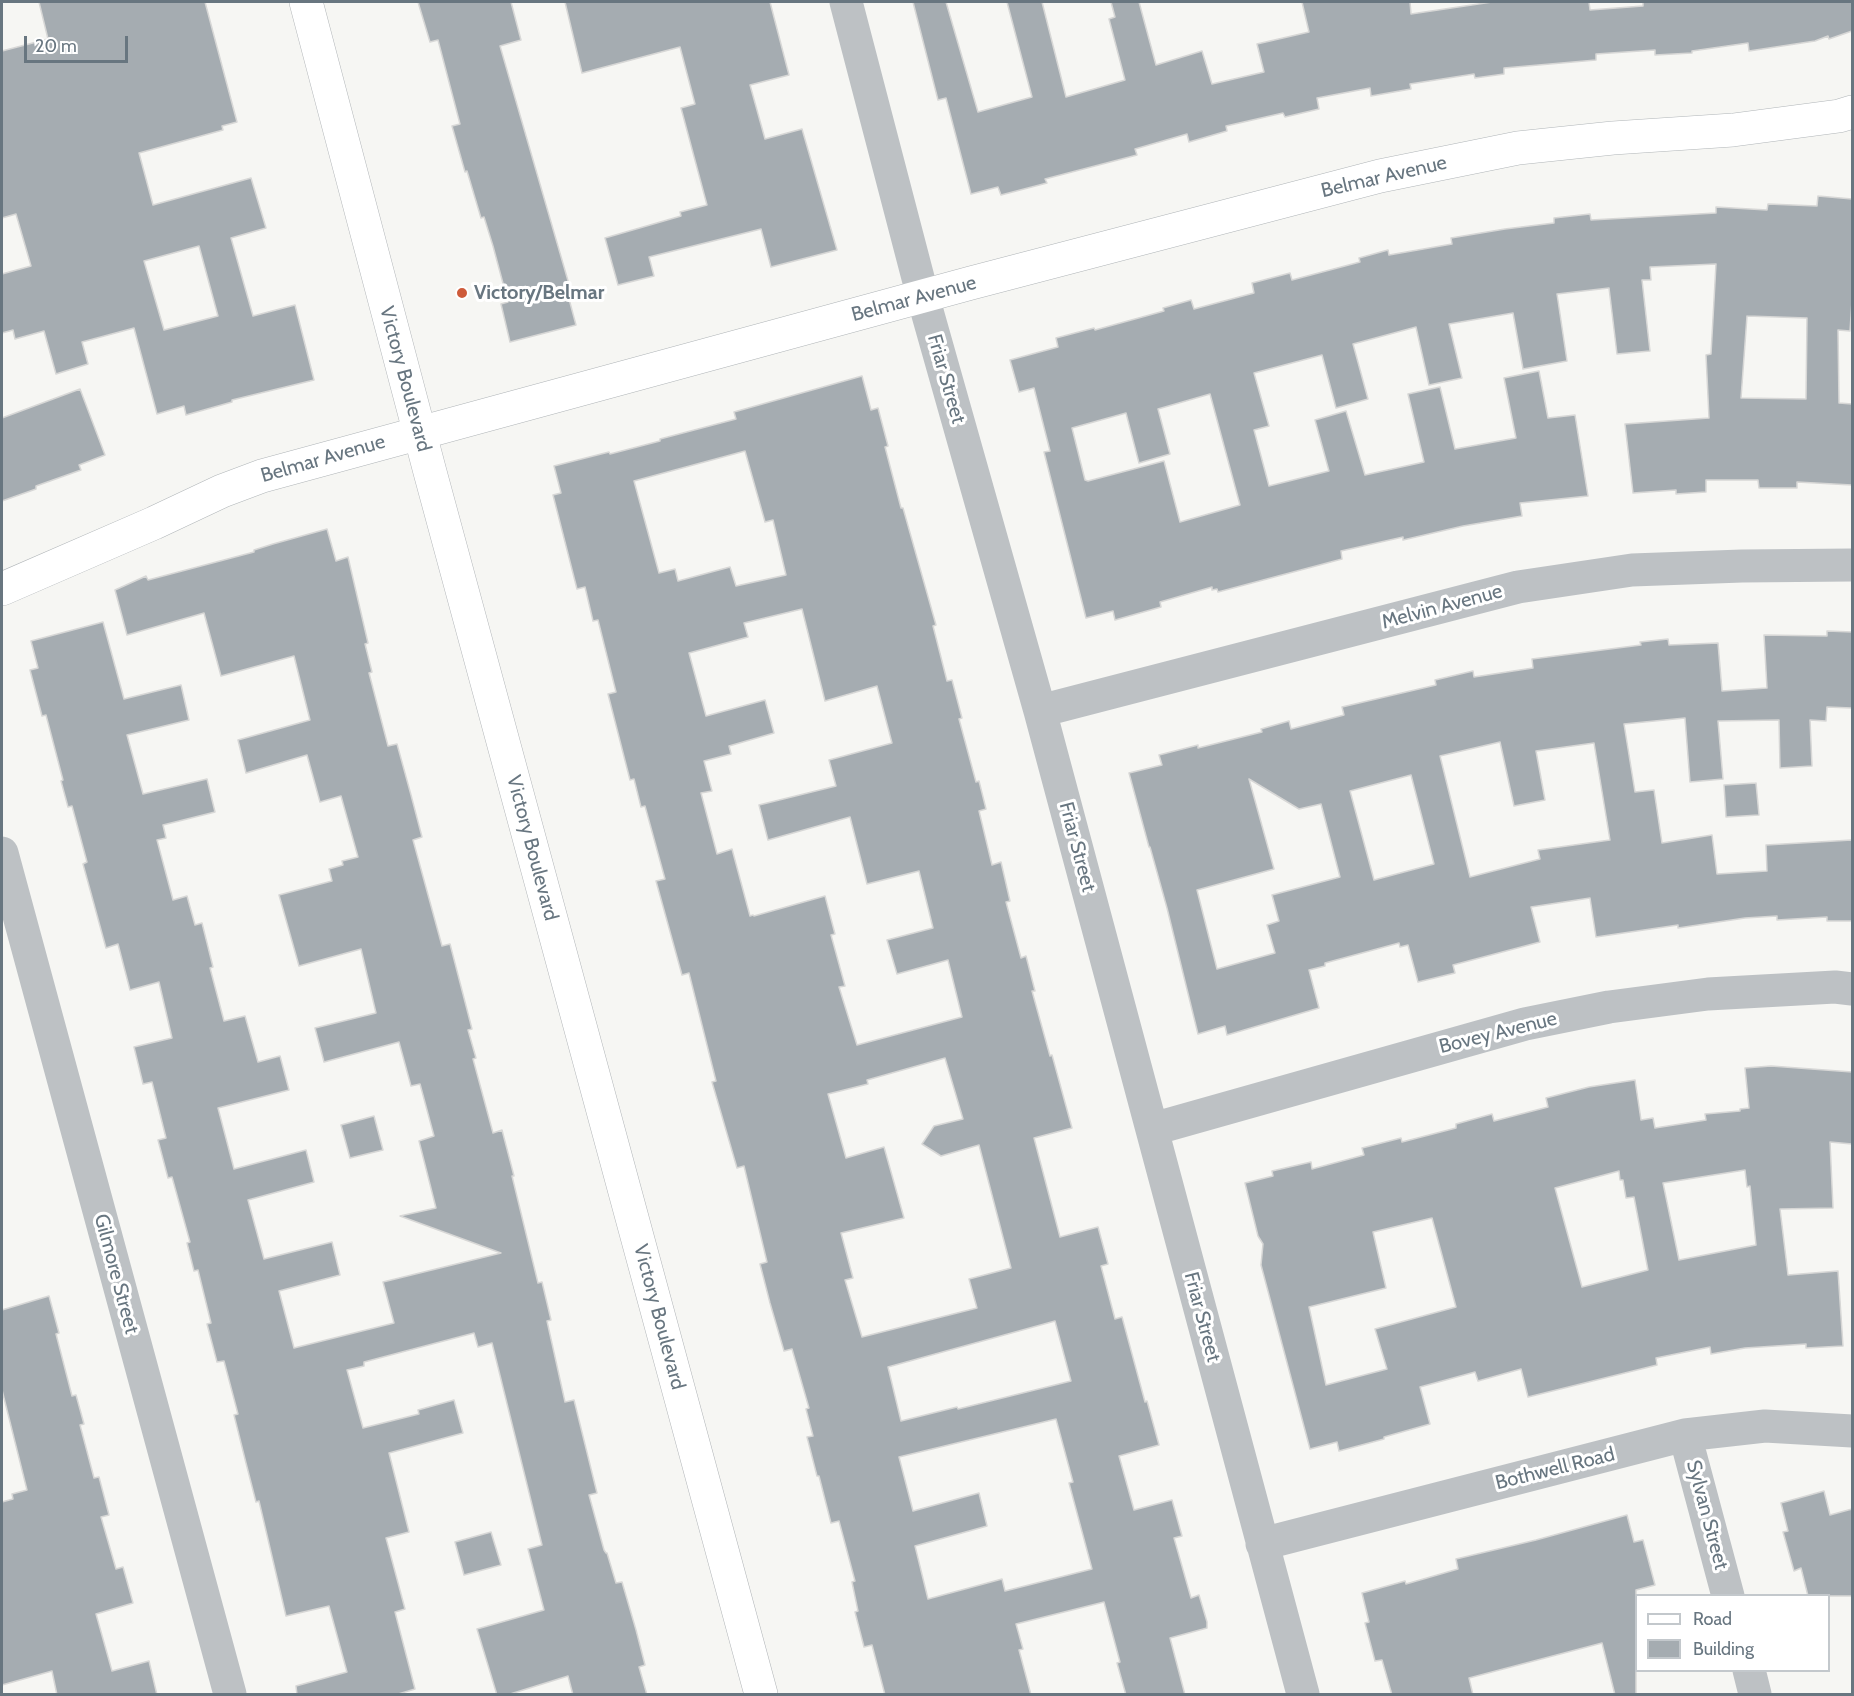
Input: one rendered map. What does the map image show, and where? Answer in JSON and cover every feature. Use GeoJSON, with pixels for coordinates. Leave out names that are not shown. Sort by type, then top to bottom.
{"type":"FeatureCollection","features":[{"type":"Feature","properties":{"kind":"street","name":"Victory Boulevard"},"geometry":{"type":"LineString","coordinates":[[306,2],[419,432],[761,1695]]}},
{"type":"Feature","properties":{"kind":"street","name":"Friar Street"},"geometry":{"type":"LineString","coordinates":[[846,2],[923,297],[1040,711],[1153,1129],[1303,1695]]}},
{"type":"Feature","properties":{"kind":"street","name":"Belmar Avenue"},"geometry":{"type":"LineString","coordinates":[[2,589],[222,491],[262,476],[419,432],[1380,176],[1507,150],[1613,138],[1732,130],[1839,116],[1852,112]]}},
{"type":"Feature","properties":{"kind":"street","name":"Melvin Avenue"},"geometry":{"type":"LineString","coordinates":[[1040,711],[1518,587],[1632,570],[1852,565]]}},
{"type":"Feature","properties":{"kind":"street","name":"Gilmore Street"},"geometry":{"type":"LineString","coordinates":[[2,853],[230,1695]]}},
{"type":"Feature","properties":{"kind":"street","name":"Bovey Avenue"},"geometry":{"type":"LineString","coordinates":[[1153,1129],[1525,1024],[1609,1006],[1708,994],[1835,987],[1852,989]]}},
{"type":"Feature","properties":{"kind":"street","name":"Bothwell Road"},"geometry":{"type":"LineString","coordinates":[[1262,1544],[1685,1435],[1765,1426],[1852,1431]]}},
{"type":"Feature","properties":{"kind":"street","name":"Sylvan Street"},"geometry":{"type":"LineString","coordinates":[[1685,1435],[1727,1594]]}},
{"type":"Feature","properties":{"kind":"street"},"geometry":{"type":"LineString","coordinates":[[1749,1672],[1755,1695]]}},
{"type":"Feature","properties":{"kind":"building"},"geometry":{"type":"Polygon","coordinates":[[[39,2],[205,2],[237,122],[222,126],[223,130],[139,153],[153,205],[251,178],[266,228],[231,238],[253,316],[295,305],[314,380],[232,400],[232,402],[186,415],[184,406],[157,414],[134,328],[82,342],[88,364],[56,374],[44,331],[15,339],[13,330],[2,333],[2,274],[31,266],[16,214],[2,218],[2,51],[48,39],[39,2]],[[199,246],[144,261],[164,330],[218,316],[199,246]]]}},
{"type":"Feature","properties":{"kind":"building"},"geometry":{"type":"Polygon","coordinates":[[[418,2],[511,2],[521,40],[500,46],[573,298],[569,299],[576,325],[510,342],[501,304],[508,302],[484,217],[481,218],[452,126],[460,124],[438,40],[430,42],[418,2]]]}},
{"type":"Feature","properties":{"kind":"building"},"geometry":{"type":"Polygon","coordinates":[[[565,2],[770,2],[789,75],[750,85],[765,139],[802,129],[837,250],[771,267],[761,229],[649,257],[654,276],[618,285],[605,238],[681,216],[680,212],[707,205],[681,108],[695,104],[680,47],[582,73],[565,2]]]}},
{"type":"Feature","properties":{"kind":"building"},"geometry":{"type":"Polygon","coordinates":[[[913,2],[946,2],[978,112],[1032,97],[1007,2],[1042,2],[1066,97],[1125,80],[1109,19],[1115,17],[1111,2],[1139,2],[1156,65],[1202,51],[1212,84],[1264,72],[1257,44],[1309,32],[1302,2],[1410,2],[1411,14],[1492,2],[1589,2],[1590,10],[1643,6],[1643,2],[1852,2],[1852,31],[1829,39],[1828,36],[1815,41],[1749,51],[1748,43],[1692,51],[1692,53],[1655,55],[1655,50],[1596,54],[1596,60],[1504,68],[1504,74],[1475,78],[1474,74],[1410,84],[1411,89],[1371,96],[1370,88],[1317,98],[1319,109],[1285,117],[1283,113],[1226,126],[1227,131],[1189,142],[1187,134],[1135,149],[1137,155],[1045,179],[1047,183],[1001,195],[998,187],[971,194],[946,98],[938,100],[913,2]]]}},
{"type":"Feature","properties":{"kind":"building"},"geometry":{"type":"Polygon","coordinates":[[[1818,196],[1852,199],[1850,331],[1838,330],[1839,403],[1852,404],[1852,485],[1797,482],[1797,488],[1759,488],[1758,480],[1706,480],[1706,492],[1676,494],[1676,490],[1633,493],[1625,424],[1709,418],[1706,355],[1711,354],[1716,264],[1650,267],[1651,280],[1642,280],[1650,351],[1617,354],[1609,288],[1557,294],[1567,361],[1523,369],[1513,313],[1449,324],[1462,378],[1429,385],[1416,327],[1353,344],[1368,399],[1336,408],[1322,355],[1254,373],[1269,426],[1254,430],[1269,486],[1329,471],[1315,420],[1346,411],[1365,475],[1424,462],[1408,394],[1440,387],[1455,449],[1516,438],[1504,378],[1539,371],[1548,418],[1575,415],[1588,496],[1520,503],[1522,516],[1463,526],[1403,540],[1403,537],[1341,551],[1342,559],[1218,592],[1217,589],[1212,590],[1212,587],[1160,602],[1161,607],[1115,620],[1113,611],[1086,618],[1044,452],[1050,451],[1034,388],[1019,392],[1010,360],[1058,347],[1056,338],[1164,311],[1163,308],[1191,300],[1194,309],[1254,293],[1252,283],[1290,273],[1292,280],[1360,262],[1359,258],[1388,250],[1389,255],[1452,244],[1451,238],[1554,223],[1554,218],[1590,214],[1591,220],[1716,213],[1716,207],[1767,210],[1768,204],[1817,206],[1818,196]],[[1747,316],[1741,398],[1806,399],[1807,318],[1747,316]],[[1210,394],[1158,409],[1170,454],[1139,463],[1126,413],[1072,428],[1085,480],[1164,461],[1180,522],[1240,505],[1210,394]]]}},
{"type":"Feature","properties":{"kind":"building"},"geometry":{"type":"Polygon","coordinates":[[[862,376],[871,410],[878,408],[888,446],[885,447],[901,508],[903,508],[936,625],[933,626],[947,681],[952,680],[962,718],[959,719],[976,782],[979,781],[986,809],[979,811],[992,865],[1001,862],[1010,901],[1006,902],[1021,958],[1026,956],[1035,991],[1032,991],[1072,1128],[1034,1138],[1060,1237],[1098,1227],[1108,1264],[1101,1266],[1115,1319],[1122,1317],[1159,1445],[1119,1456],[1134,1510],[1172,1500],[1182,1536],[1174,1538],[1191,1598],[1199,1595],[1207,1622],[1207,1628],[1170,1638],[1185,1695],[1126,1695],[1104,1602],[1016,1624],[1023,1649],[1019,1650],[1031,1695],[885,1695],[872,1645],[864,1647],[855,1612],[858,1611],[852,1582],[855,1581],[839,1521],[831,1523],[807,1437],[813,1436],[806,1409],[809,1408],[792,1349],[784,1351],[760,1264],[767,1262],[744,1166],[737,1168],[712,1082],[716,1081],[689,973],[682,975],[656,881],[665,879],[645,806],[641,807],[634,779],[630,780],[608,694],[616,692],[598,620],[593,621],[585,587],[577,589],[553,495],[561,493],[554,466],[609,452],[610,454],[736,419],[734,412],[862,376]],[[745,451],[634,481],[659,573],[675,569],[678,581],[730,567],[736,586],[786,575],[773,520],[765,522],[745,451]],[[802,609],[744,623],[748,637],[689,653],[706,716],[765,700],[774,733],[729,746],[731,754],[704,761],[712,791],[701,793],[717,854],[732,849],[750,916],[825,896],[835,934],[831,935],[845,986],[839,987],[857,1045],[962,1017],[948,960],[897,974],[887,940],[933,928],[919,871],[867,884],[850,817],[768,840],[759,805],[836,786],[829,760],[892,743],[877,686],[825,701],[802,609]],[[945,1058],[867,1080],[868,1084],[828,1094],[846,1158],[884,1147],[904,1218],[841,1233],[853,1278],[845,1280],[862,1337],[977,1308],[969,1279],[1011,1268],[979,1145],[941,1156],[922,1144],[934,1126],[963,1119],[945,1058]],[[1055,1321],[888,1367],[901,1421],[1071,1381],[1055,1321]],[[1056,1419],[899,1457],[913,1511],[979,1493],[987,1526],[915,1546],[928,1599],[1002,1579],[1005,1591],[1092,1569],[1069,1483],[1073,1482],[1056,1419]]]}},
{"type":"Feature","properties":{"kind":"building"},"geometry":{"type":"Polygon","coordinates":[[[80,389],[105,455],[79,465],[81,470],[2,501],[2,418],[80,389]]]}},
{"type":"Feature","properties":{"kind":"building"},"geometry":{"type":"Polygon","coordinates":[[[327,529],[336,561],[348,557],[368,643],[365,644],[372,672],[369,673],[388,746],[397,744],[411,795],[422,837],[413,840],[442,946],[450,944],[472,1029],[468,1030],[476,1058],[473,1059],[493,1133],[502,1130],[538,1283],[542,1282],[551,1320],[547,1321],[565,1402],[574,1400],[597,1493],[589,1495],[604,1550],[616,1583],[622,1582],[636,1630],[645,1665],[639,1667],[647,1695],[573,1695],[568,1676],[507,1695],[497,1695],[477,1629],[544,1610],[528,1549],[542,1545],[492,1343],[478,1347],[474,1333],[364,1362],[364,1366],[347,1370],[363,1428],[419,1414],[418,1410],[454,1400],[463,1433],[389,1453],[409,1532],[386,1538],[405,1609],[395,1612],[415,1689],[395,1695],[297,1695],[296,1686],[347,1672],[329,1606],[286,1616],[259,1501],[256,1502],[234,1415],[238,1414],[224,1361],[217,1362],[207,1324],[211,1323],[198,1270],[194,1271],[187,1243],[190,1242],[172,1177],[168,1178],[158,1140],[166,1138],[152,1082],[143,1084],[134,1047],[172,1038],[159,982],[130,990],[118,944],[106,948],[83,864],[87,862],[72,806],[68,807],[46,715],[42,716],[30,670],[38,668],[31,641],[103,622],[124,699],[181,685],[189,720],[127,735],[143,794],[207,779],[215,812],[163,825],[166,838],[157,840],[173,900],[187,896],[195,925],[202,923],[213,967],[210,968],[224,1021],[245,1016],[258,1062],[280,1056],[289,1090],[218,1108],[234,1169],[306,1150],[314,1182],[248,1200],[264,1259],[332,1242],[340,1275],[279,1291],[294,1348],[394,1323],[383,1282],[501,1253],[400,1216],[436,1208],[419,1141],[434,1136],[420,1084],[411,1086],[399,1042],[324,1062],[315,1028],[376,1013],[361,949],[299,966],[279,895],[332,881],[329,869],[343,865],[342,861],[358,857],[341,796],[320,802],[307,755],[246,773],[238,740],[310,720],[294,656],[221,676],[204,613],[127,635],[115,590],[146,576],[148,580],[254,552],[254,550],[273,544],[327,529]]]}},
{"type":"Feature","properties":{"kind":"building"},"geometry":{"type":"Polygon","coordinates":[[[1827,631],[1852,632],[1852,708],[1827,707],[1826,721],[1810,720],[1812,766],[1780,768],[1779,720],[1718,721],[1723,779],[1690,782],[1685,718],[1624,724],[1635,792],[1654,790],[1662,843],[1712,835],[1717,874],[1767,871],[1766,845],[1852,840],[1852,921],[1827,921],[1827,917],[1777,920],[1777,916],[1745,918],[1596,937],[1590,898],[1531,907],[1540,942],[1453,965],[1455,973],[1418,982],[1408,945],[1400,947],[1399,943],[1325,963],[1325,966],[1309,970],[1319,1008],[1227,1035],[1225,1026],[1198,1034],[1167,908],[1129,773],[1162,765],[1159,755],[1262,732],[1261,729],[1289,721],[1291,729],[1344,715],[1342,707],[1436,685],[1435,680],[1473,671],[1474,677],[1533,668],[1532,659],[1641,645],[1640,642],[1668,639],[1669,645],[1718,643],[1722,691],[1767,688],[1764,635],[1827,636],[1827,631]],[[1500,742],[1440,756],[1470,877],[1540,859],[1538,850],[1610,840],[1594,743],[1536,751],[1545,800],[1514,806],[1500,742]],[[1411,775],[1350,791],[1374,880],[1434,864],[1411,775]],[[1249,779],[1274,869],[1197,890],[1217,969],[1275,953],[1267,925],[1279,921],[1272,895],[1340,877],[1321,804],[1299,809],[1249,779]]]}},
{"type":"Feature","properties":{"kind":"building"},"geometry":{"type":"Polygon","coordinates":[[[1756,783],[1759,815],[1726,817],[1724,785],[1756,783]]]}},
{"type":"Feature","properties":{"kind":"building"},"geometry":{"type":"Polygon","coordinates":[[[1771,1066],[1852,1072],[1852,1144],[1830,1142],[1833,1208],[1780,1209],[1788,1275],[1838,1271],[1843,1346],[1806,1348],[1806,1344],[1745,1348],[1711,1354],[1710,1347],[1656,1358],[1657,1365],[1528,1397],[1521,1369],[1478,1381],[1475,1372],[1420,1387],[1430,1424],[1339,1451],[1337,1442],[1310,1449],[1261,1265],[1263,1244],[1258,1236],[1245,1183],[1273,1176],[1272,1171],[1311,1162],[1312,1169],[1364,1155],[1362,1148],[1401,1138],[1402,1142],[1456,1128],[1456,1124],[1492,1114],[1494,1121],[1548,1107],[1546,1098],[1589,1087],[1635,1080],[1641,1120],[1653,1118],[1655,1128],[1706,1120],[1705,1114],[1749,1108],[1745,1068],[1771,1066]],[[1745,1170],[1663,1183],[1679,1260],[1756,1245],[1750,1186],[1747,1187],[1745,1170]],[[1619,1171],[1555,1188],[1582,1287],[1648,1270],[1634,1197],[1626,1198],[1619,1171]],[[1432,1218],[1373,1232],[1386,1288],[1309,1307],[1326,1385],[1387,1369],[1375,1329],[1456,1307],[1432,1218]]]}},
{"type":"Feature","properties":{"kind":"building"},"geometry":{"type":"Polygon","coordinates":[[[374,1116],[383,1150],[350,1158],[341,1125],[374,1116]]]}},
{"type":"Feature","properties":{"kind":"building"},"geometry":{"type":"Polygon","coordinates":[[[49,1296],[72,1396],[76,1395],[84,1424],[80,1425],[94,1478],[99,1477],[109,1515],[101,1517],[116,1569],[123,1567],[133,1603],[96,1614],[112,1671],[149,1661],[157,1695],[57,1695],[52,1671],[2,1685],[2,1502],[13,1499],[12,1494],[27,1490],[2,1390],[2,1310],[49,1296]]]}},
{"type":"Feature","properties":{"kind":"building"},"geometry":{"type":"Polygon","coordinates":[[[1824,1491],[1830,1515],[1852,1509],[1852,1596],[1808,1594],[1801,1568],[1794,1571],[1783,1532],[1788,1531],[1781,1503],[1824,1491]]]}},
{"type":"Feature","properties":{"kind":"building"},"geometry":{"type":"Polygon","coordinates":[[[1627,1515],[1634,1542],[1643,1540],[1655,1585],[1636,1590],[1635,1594],[1636,1695],[1615,1695],[1602,1643],[1469,1678],[1473,1695],[1392,1695],[1382,1660],[1375,1661],[1365,1623],[1369,1622],[1362,1593],[1405,1581],[1406,1584],[1458,1569],[1456,1559],[1627,1515]]]}},
{"type":"Feature","properties":{"kind":"building"},"geometry":{"type":"Polygon","coordinates":[[[491,1532],[501,1565],[464,1575],[455,1542],[491,1532]]]}},
{"type":"Feature","properties":{"kind":"place","name":"Victory/Belmar"},"geometry":{"type":"Point","coordinates":[462,293]}}]}
